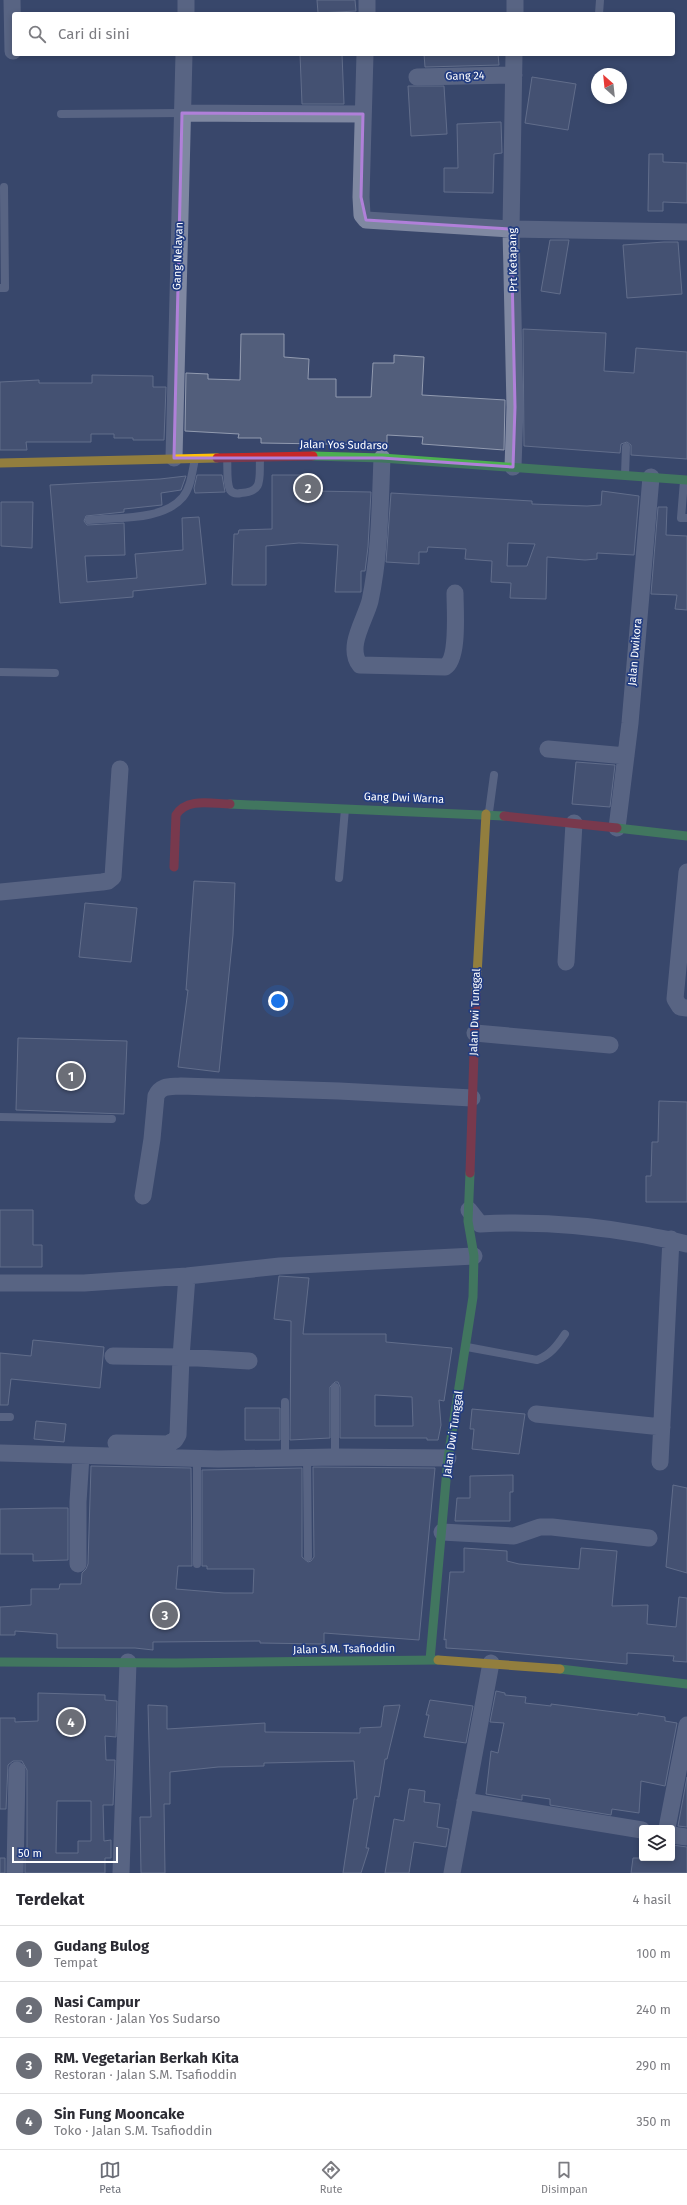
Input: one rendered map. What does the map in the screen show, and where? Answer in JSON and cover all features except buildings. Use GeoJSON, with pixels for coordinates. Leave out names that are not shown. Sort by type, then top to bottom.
{"type":"FeatureCollection","features":[{"type":"Feature","properties":{"kind":"street"},"geometry":{"type":"LineString","coordinates":[[12,0],[12,12]]}},
{"type":"Feature","properties":{"kind":"street"},"geometry":{"type":"LineString","coordinates":[[186,0],[186,12]]}},
{"type":"Feature","properties":{"kind":"street"},"geometry":{"type":"LineString","coordinates":[[367,0],[367,12]]}},
{"type":"Feature","properties":{"kind":"street"},"geometry":{"type":"LineString","coordinates":[[515,0],[515,12]]}},
{"type":"Feature","properties":{"kind":"street","name":"Gang Nelayan"},"geometry":{"type":"LineString","coordinates":[[174,458],[184,56]]}},
{"type":"Feature","properties":{"kind":"street"},"geometry":{"type":"LineString","coordinates":[[365,56],[361,197],[362,215],[366,220],[512,229],[687,232]]}},
{"type":"Feature","properties":{"kind":"street","name":"Prt Ketapang"},"geometry":{"type":"LineString","coordinates":[[513,467],[515,407],[512,229],[514,56]]}},
{"type":"Feature","properties":{"kind":"street","name":"Gang 24"},"geometry":{"type":"LineString","coordinates":[[417,77],[514,75]]}},
{"type":"Feature","properties":{"kind":"street"},"geometry":{"type":"LineString","coordinates":[[182,113],[363,114]]}},
{"type":"Feature","properties":{"kind":"street","name":"Jalan Yos Sudarso"},"geometry":{"type":"LineString","coordinates":[[0,463],[260,456],[382,458],[686,480]]}},
{"type":"Feature","properties":{"kind":"street"},"geometry":{"type":"LineString","coordinates":[[382,458],[377,551],[370,599],[358,634],[355,651],[360,665],[445,667],[449,665],[452,659],[454,641],[455,593]]}},
{"type":"Feature","properties":{"kind":"street","name":"Jalan Dwikora"},"geometry":{"type":"LineString","coordinates":[[617,828],[626,756],[651,477]]}},
{"type":"Feature","properties":{"kind":"street"},"geometry":{"type":"LineString","coordinates":[[548,749],[626,756]]}},
{"type":"Feature","properties":{"kind":"street"},"geometry":{"type":"LineString","coordinates":[[0,892],[102,882],[108,881],[113,877],[120,769]]}},
{"type":"Feature","properties":{"kind":"street","name":"Gang Dwi Warna"},"geometry":{"type":"LineString","coordinates":[[174,867],[176,815],[179,809],[186,805],[199,803],[487,814],[687,836]]}},
{"type":"Feature","properties":{"kind":"street","name":"Jalan Dwi Tunggal"},"geometry":{"type":"LineString","coordinates":[[430,1660],[448,1458],[467,1347],[473,1297],[474,1253],[468,1232],[478,929],[487,814]]}},
{"type":"Feature","properties":{"kind":"street"},"geometry":{"type":"LineString","coordinates":[[566,962],[574,823]]}},
{"type":"Feature","properties":{"kind":"street"},"geometry":{"type":"LineString","coordinates":[[687,872],[674,999],[680,1007],[687,1008]]}},
{"type":"Feature","properties":{"kind":"street"},"geometry":{"type":"LineString","coordinates":[[475,1034],[610,1045]]}},
{"type":"Feature","properties":{"kind":"street"},"geometry":{"type":"LineString","coordinates":[[143,1196],[152,1139],[156,1096],[159,1090],[163,1088],[181,1086],[339,1091],[472,1098]]}},
{"type":"Feature","properties":{"kind":"street"},"geometry":{"type":"LineString","coordinates":[[0,1283],[84,1282],[187,1276],[280,1266],[474,1253],[478,1243],[480,1224],[469,1210]]}},
{"type":"Feature","properties":{"kind":"street"},"geometry":{"type":"LineString","coordinates":[[480,1224],[530,1222],[623,1231],[679,1242],[660,1462]]}},
{"type":"Feature","properties":{"kind":"street"},"geometry":{"type":"LineString","coordinates":[[116,1443],[168,1444],[175,1440],[178,1435],[180,1357],[187,1276]]}},
{"type":"Feature","properties":{"kind":"street"},"geometry":{"type":"LineString","coordinates":[[113,1356],[180,1357],[249,1361]]}},
{"type":"Feature","properties":{"kind":"street"},"geometry":{"type":"LineString","coordinates":[[536,1414],[662,1427]]}},
{"type":"Feature","properties":{"kind":"street"},"geometry":{"type":"LineString","coordinates":[[0,1453],[197,1459],[285,1459],[335,1457],[448,1458]]}},
{"type":"Feature","properties":{"kind":"street"},"geometry":{"type":"LineString","coordinates":[[78,1564],[78,1502],[81,1456]]}},
{"type":"Feature","properties":{"kind":"street"},"geometry":{"type":"LineString","coordinates":[[442,1532],[514,1536],[540,1527],[552,1527],[649,1538]]}},
{"type":"Feature","properties":{"kind":"street","name":"Jalan S.M. Tsafioddin"},"geometry":{"type":"LineString","coordinates":[[0,1662],[430,1660],[491,1663],[588,1672],[687,1684]]}},
{"type":"Feature","properties":{"kind":"street"},"geometry":{"type":"LineString","coordinates":[[122,1873],[128,1662]]}},
{"type":"Feature","properties":{"kind":"street"},"geometry":{"type":"LineString","coordinates":[[452,1873],[491,1663]]}},
{"type":"Feature","properties":{"kind":"street"},"geometry":{"type":"LineString","coordinates":[[668,1825],[687,1724]]}},
{"type":"Feature","properties":{"kind":"street"},"geometry":{"type":"LineString","coordinates":[[15,1873],[18,1770]]}},
{"type":"Feature","properties":{"kind":"street"},"geometry":{"type":"LineString","coordinates":[[465,1801],[639,1830]]}},
{"type":"Feature","properties":{"kind":"street"},"geometry":{"type":"LineString","coordinates":[[675,1835],[687,1837]]}},
{"type":"Feature","properties":{"kind":"lane"},"geometry":{"type":"LineString","coordinates":[[600,0],[600,12]]}},
{"type":"Feature","properties":{"kind":"lane"},"geometry":{"type":"LineString","coordinates":[[61,114],[182,113]]}},
{"type":"Feature","properties":{"kind":"lane"},"geometry":{"type":"LineString","coordinates":[[0,288],[5,288],[2,233],[4,187]]}},
{"type":"Feature","properties":{"kind":"lane"},"geometry":{"type":"LineString","coordinates":[[625,476],[626,447]]}},
{"type":"Feature","properties":{"kind":"lane"},"geometry":{"type":"LineString","coordinates":[[227,457],[229,486],[231,491],[235,494],[253,492],[256,490],[259,485],[260,456]]}},
{"type":"Feature","properties":{"kind":"lane"},"geometry":{"type":"LineString","coordinates":[[89,520],[159,513],[171,507],[183,497],[190,483],[196,457]]}},
{"type":"Feature","properties":{"kind":"lane"},"geometry":{"type":"LineString","coordinates":[[686,480],[682,518],[687,518]]}},
{"type":"Feature","properties":{"kind":"lane"},"geometry":{"type":"LineString","coordinates":[[0,672],[55,674]]}},
{"type":"Feature","properties":{"kind":"lane"},"geometry":{"type":"LineString","coordinates":[[487,814],[494,776]]}},
{"type":"Feature","properties":{"kind":"lane"},"geometry":{"type":"LineString","coordinates":[[339,878],[345,808]]}},
{"type":"Feature","properties":{"kind":"lane"},"geometry":{"type":"LineString","coordinates":[[0,1116],[112,1119]]}},
{"type":"Feature","properties":{"kind":"lane"},"geometry":{"type":"LineString","coordinates":[[467,1347],[537,1360],[546,1356],[556,1348],[566,1334]]}},
{"type":"Feature","properties":{"kind":"lane"},"geometry":{"type":"LineString","coordinates":[[335,1388],[335,1457]]}},
{"type":"Feature","properties":{"kind":"lane"},"geometry":{"type":"LineString","coordinates":[[285,1402],[285,1459]]}},
{"type":"Feature","properties":{"kind":"lane"},"geometry":{"type":"LineString","coordinates":[[0,1417],[10,1417]]}},
{"type":"Feature","properties":{"kind":"lane"},"geometry":{"type":"LineString","coordinates":[[307,1458],[308,1556]]}},
{"type":"Feature","properties":{"kind":"lane"},"geometry":{"type":"LineString","coordinates":[[197,1459],[197,1564]]}},
{"type":"Feature","properties":{"kind":"highlighted area"},"geometry":{"type":"Polygon","coordinates":[[[182,113],[363,114],[361,197],[366,220],[511,229],[515,407],[513,467],[382,458],[174,458],[182,113]]]}},
{"type":"Feature","properties":{"kind":"traffic: fast"},"geometry":{"type":"LineString","coordinates":[[313,456],[382,458],[687,480]]}},
{"type":"Feature","properties":{"kind":"traffic: fast"},"geometry":{"type":"LineString","coordinates":[[230,804],[504,816]]}},
{"type":"Feature","properties":{"kind":"traffic: fast"},"geometry":{"type":"LineString","coordinates":[[617,828],[687,836]]}},
{"type":"Feature","properties":{"kind":"traffic: fast"},"geometry":{"type":"LineString","coordinates":[[430,1660],[448,1458],[473,1297],[474,1256],[468,1221],[470,1173]]}},
{"type":"Feature","properties":{"kind":"traffic: fast"},"geometry":{"type":"LineString","coordinates":[[0,1662],[176,1663],[438,1660]]}},
{"type":"Feature","properties":{"kind":"traffic: fast"},"geometry":{"type":"LineString","coordinates":[[560,1669],[687,1684]]}},
{"type":"Feature","properties":{"kind":"traffic: slow"},"geometry":{"type":"LineString","coordinates":[[0,463],[217,458]]}},
{"type":"Feature","properties":{"kind":"traffic: slow"},"geometry":{"type":"LineString","coordinates":[[476,993],[486,814]]}},
{"type":"Feature","properties":{"kind":"traffic: slow"},"geometry":{"type":"LineString","coordinates":[[438,1660],[560,1669]]}},
{"type":"Feature","properties":{"kind":"traffic: jam"},"geometry":{"type":"LineString","coordinates":[[217,458],[313,456]]}},
{"type":"Feature","properties":{"kind":"traffic: jam"},"geometry":{"type":"LineString","coordinates":[[174,867],[176,815],[181,809],[193,804],[201,803],[230,804]]}},
{"type":"Feature","properties":{"kind":"traffic: jam"},"geometry":{"type":"LineString","coordinates":[[504,816],[617,828]]}},
{"type":"Feature","properties":{"kind":"traffic: jam"},"geometry":{"type":"LineString","coordinates":[[470,1173],[476,993]]}},
{"type":"Feature","properties":{"kind":"place","name":"Nasi Campur"},"geometry":{"type":"Point","coordinates":[308,488]}},
{"type":"Feature","properties":{"kind":"place","name":"Gudang Bulog"},"geometry":{"type":"Point","coordinates":[71,1076]}},
{"type":"Feature","properties":{"kind":"place","name":"RM. Vegetarian Berkah Kita"},"geometry":{"type":"Point","coordinates":[165,1615]}},
{"type":"Feature","properties":{"kind":"place","name":"Sin Fung Mooncake"},"geometry":{"type":"Point","coordinates":[71,1722]}}]}
